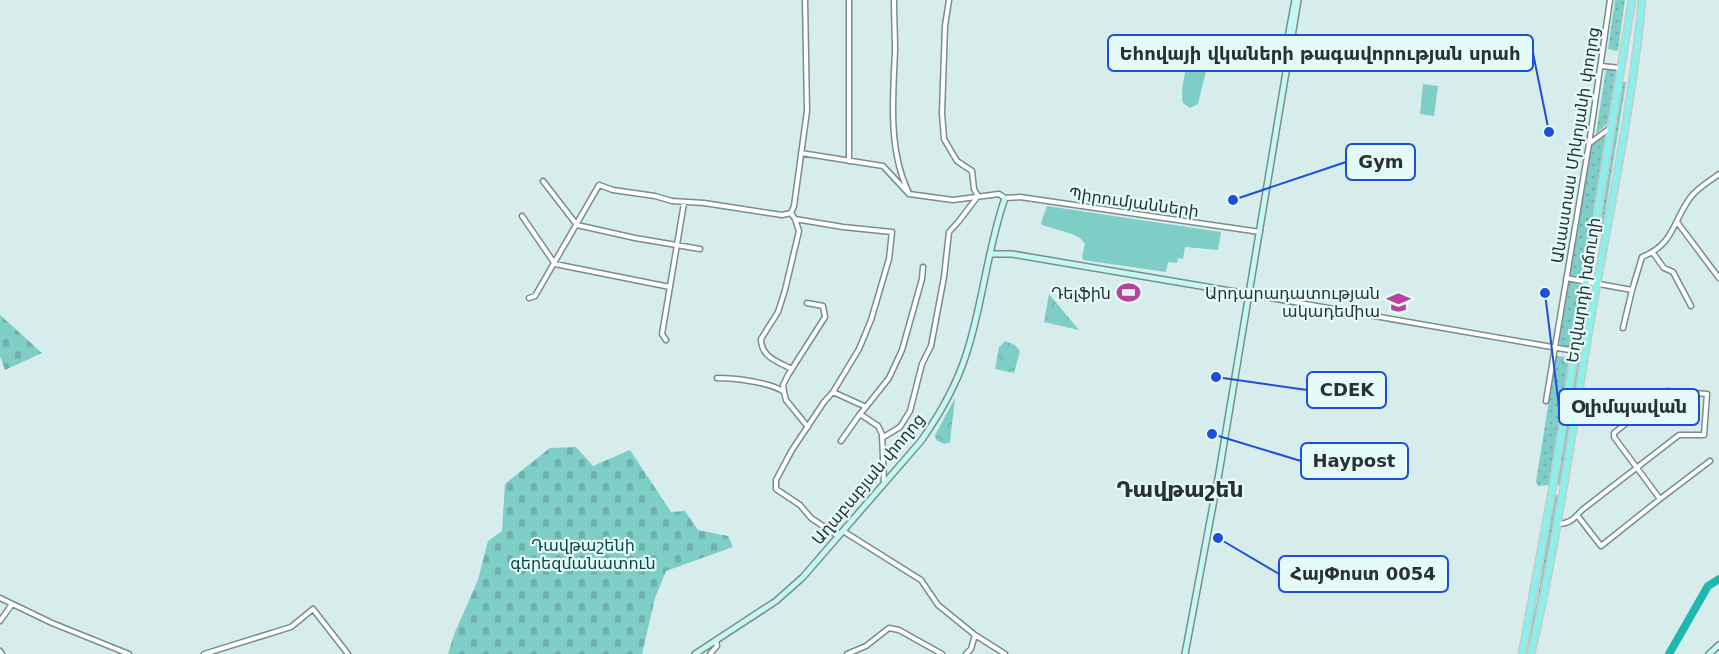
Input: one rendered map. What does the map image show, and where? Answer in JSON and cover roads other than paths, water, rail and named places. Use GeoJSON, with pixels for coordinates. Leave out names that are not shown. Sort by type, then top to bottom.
{"type":"FeatureCollection","features":[{"type":"Feature","properties":{"kind":"main road","name":"Եղվարդի խճուղի"},"geometry":{"type":"LineString","coordinates":[[1522,654],[1552,491],[1632,0]]}},
{"type":"Feature","properties":{"kind":"main road","name":"Եղվարդի խճուղի"},"geometry":{"type":"LineString","coordinates":[[1531,654],[1558,524],[1642,0]]}},
{"type":"Feature","properties":{"kind":"main road"},"geometry":{"type":"LineString","coordinates":[[1624,53],[1635,54]]}},
{"type":"Feature","properties":{"kind":"main road"},"geometry":{"type":"LineString","coordinates":[[1552,491],[1563,494]]}},
{"type":"Feature","properties":{"kind":"street"},"geometry":{"type":"LineString","coordinates":[[791,213],[794,206],[807,111],[805,0]]}},
{"type":"Feature","properties":{"kind":"street"},"geometry":{"type":"LineString","coordinates":[[849,0],[849,160]]}},
{"type":"Feature","properties":{"kind":"street"},"geometry":{"type":"LineString","coordinates":[[894,0],[895,144],[901,178],[909,194]]}},
{"type":"Feature","properties":{"kind":"street"},"geometry":{"type":"LineString","coordinates":[[882,438],[900,428],[910,411],[922,364],[932,346],[949,232],[978,196],[974,189],[972,171],[957,161],[944,139],[942,113],[945,26],[949,0]]}},
{"type":"Feature","properties":{"kind":"street"},"geometry":{"type":"LineString","coordinates":[[1184,654],[1297,0]]}},
{"type":"Feature","properties":{"kind":"street","name":"Անաստաս Միկոյանի փողոց"},"geometry":{"type":"LineString","coordinates":[[1546,401],[1589,144],[1610,0]]}},
{"type":"Feature","properties":{"kind":"street"},"geometry":{"type":"LineString","coordinates":[[1601,66],[1622,68]]}},
{"type":"Feature","properties":{"kind":"street"},"geometry":{"type":"LineString","coordinates":[[1589,144],[1612,126]]}},
{"type":"Feature","properties":{"kind":"street"},"geometry":{"type":"LineString","coordinates":[[801,153],[883,166],[909,194]]}},
{"type":"Feature","properties":{"kind":"street"},"geometry":{"type":"LineString","coordinates":[[1623,328],[1642,258],[1653,253],[1670,237],[1690,197],[1719,174]]}},
{"type":"Feature","properties":{"kind":"street"},"geometry":{"type":"LineString","coordinates":[[543,182],[576,225],[700,249]]}},
{"type":"Feature","properties":{"kind":"street"},"geometry":{"type":"LineString","coordinates":[[529,298],[536,296],[599,185],[613,190],[684,203],[704,203],[782,215],[791,213]]}},
{"type":"Feature","properties":{"kind":"street","name":"Պիրումյանների"},"geometry":{"type":"LineString","coordinates":[[909,194],[953,200],[999,194],[1005,198],[1020,198],[1258,231]]}},
{"type":"Feature","properties":{"kind":"street","name":"Աղաբաբյան փողոց"},"geometry":{"type":"LineString","coordinates":[[694,654],[776,601],[803,577],[921,441],[938,417],[959,374],[978,313],[990,254],[1005,198]]}},
{"type":"Feature","properties":{"kind":"street"},"geometry":{"type":"LineString","coordinates":[[666,340],[662,334],[684,203]]}},
{"type":"Feature","properties":{"kind":"street"},"geometry":{"type":"LineString","coordinates":[[791,213],[799,231],[785,290],[778,312],[761,339],[763,351],[770,358],[792,369]]}},
{"type":"Feature","properties":{"kind":"street"},"geometry":{"type":"LineString","coordinates":[[522,216],[555,264],[670,287]]}},
{"type":"Feature","properties":{"kind":"street"},"geometry":{"type":"LineString","coordinates":[[795,219],[892,232],[889,259],[859,350],[788,457],[776,480],[776,489],[838,536]]}},
{"type":"Feature","properties":{"kind":"street"},"geometry":{"type":"LineString","coordinates":[[1677,222],[1719,278]]}},
{"type":"Feature","properties":{"kind":"street"},"geometry":{"type":"LineString","coordinates":[[1653,253],[1664,268],[1673,272],[1691,306]]}},
{"type":"Feature","properties":{"kind":"street"},"geometry":{"type":"LineString","coordinates":[[990,254],[1012,254],[1575,351]]}},
{"type":"Feature","properties":{"kind":"street"},"geometry":{"type":"LineString","coordinates":[[841,441],[889,378],[902,350],[922,279],[923,267]]}},
{"type":"Feature","properties":{"kind":"street"},"geometry":{"type":"LineString","coordinates":[[1566,278],[1632,290]]}},
{"type":"Feature","properties":{"kind":"street"},"geometry":{"type":"LineString","coordinates":[[807,303],[823,306],[825,317],[783,385],[786,400],[808,427]]}},
{"type":"Feature","properties":{"kind":"street"},"geometry":{"type":"LineString","coordinates":[[717,378],[776,387],[784,392]]}},
{"type":"Feature","properties":{"kind":"street"},"geometry":{"type":"LineString","coordinates":[[1558,524],[1567,523],[1577,515],[1637,468],[1679,435],[1704,435],[1707,394],[1667,391],[1614,433],[1614,437],[1637,468],[1660,499]]}},
{"type":"Feature","properties":{"kind":"street"},"geometry":{"type":"LineString","coordinates":[[833,392],[866,407]]}},
{"type":"Feature","properties":{"kind":"street"},"geometry":{"type":"LineString","coordinates":[[860,414],[878,426],[882,438],[884,483]]}},
{"type":"Feature","properties":{"kind":"street"},"geometry":{"type":"LineString","coordinates":[[1577,515],[1601,546],[1710,461]]}},
{"type":"Feature","properties":{"kind":"street"},"geometry":{"type":"LineString","coordinates":[[843,531],[921,580],[938,605],[975,635],[1005,654]]}},
{"type":"Feature","properties":{"kind":"street"},"geometry":{"type":"LineString","coordinates":[[0,598],[52,623],[129,654]]}},
{"type":"Feature","properties":{"kind":"street"},"geometry":{"type":"LineString","coordinates":[[0,621],[12,604]]}},
{"type":"Feature","properties":{"kind":"street"},"geometry":{"type":"LineString","coordinates":[[204,654],[291,627],[313,609],[348,654]]}},
{"type":"Feature","properties":{"kind":"street"},"geometry":{"type":"LineString","coordinates":[[847,654],[866,646],[889,628],[899,630],[942,654]]}},
{"type":"Feature","properties":{"kind":"street"},"geometry":{"type":"LineString","coordinates":[[966,654],[971,649],[975,635]]}},
{"type":"Feature","properties":{"kind":"street"},"geometry":{"type":"LineString","coordinates":[[710,654],[717,646],[716,640]]}},
{"type":"Feature","properties":{"kind":"street"},"geometry":{"type":"LineString","coordinates":[[1709,654],[1719,645]]}},
{"type":"Feature","properties":{"kind":"waterway"},"geometry":{"type":"LineString","coordinates":[[1669,654],[1708,586],[1719,579]]}},
{"type":"Feature","properties":{"kind":"place","name":"Եհովայի վկաների թագավորության սրահ"},"geometry":{"type":"Point","coordinates":[1549,132]}},
{"type":"Feature","properties":{"kind":"place","name":"Gym"},"geometry":{"type":"Point","coordinates":[1233,200]}},
{"type":"Feature","properties":{"kind":"place","name":"Դելֆին"},"geometry":{"type":"Point","coordinates":[1129,293]}},
{"type":"Feature","properties":{"kind":"place","name":"Օլիմպավան"},"geometry":{"type":"Point","coordinates":[1545,293]}},
{"type":"Feature","properties":{"kind":"place","name":"Արդարադատության ակադեմիա"},"geometry":{"type":"Point","coordinates":[1398,302]}},
{"type":"Feature","properties":{"kind":"place","name":"CDEK"},"geometry":{"type":"Point","coordinates":[1216,377]}},
{"type":"Feature","properties":{"kind":"place","name":"Haypost"},"geometry":{"type":"Point","coordinates":[1212,434]}},
{"type":"Feature","properties":{"kind":"place","name":"ՀայՓոստ 0054"},"geometry":{"type":"Point","coordinates":[1218,538]}},
{"type":"Feature","properties":{"kind":"district","name":"Դավթաշեն"},"geometry":{"type":"Point","coordinates":[1180,489]}},
{"type":"Feature","properties":{"kind":"park label","name":"Դավթաշենի գերեզմանատուն"},"geometry":{"type":"Point","coordinates":[583,554]}}]}
